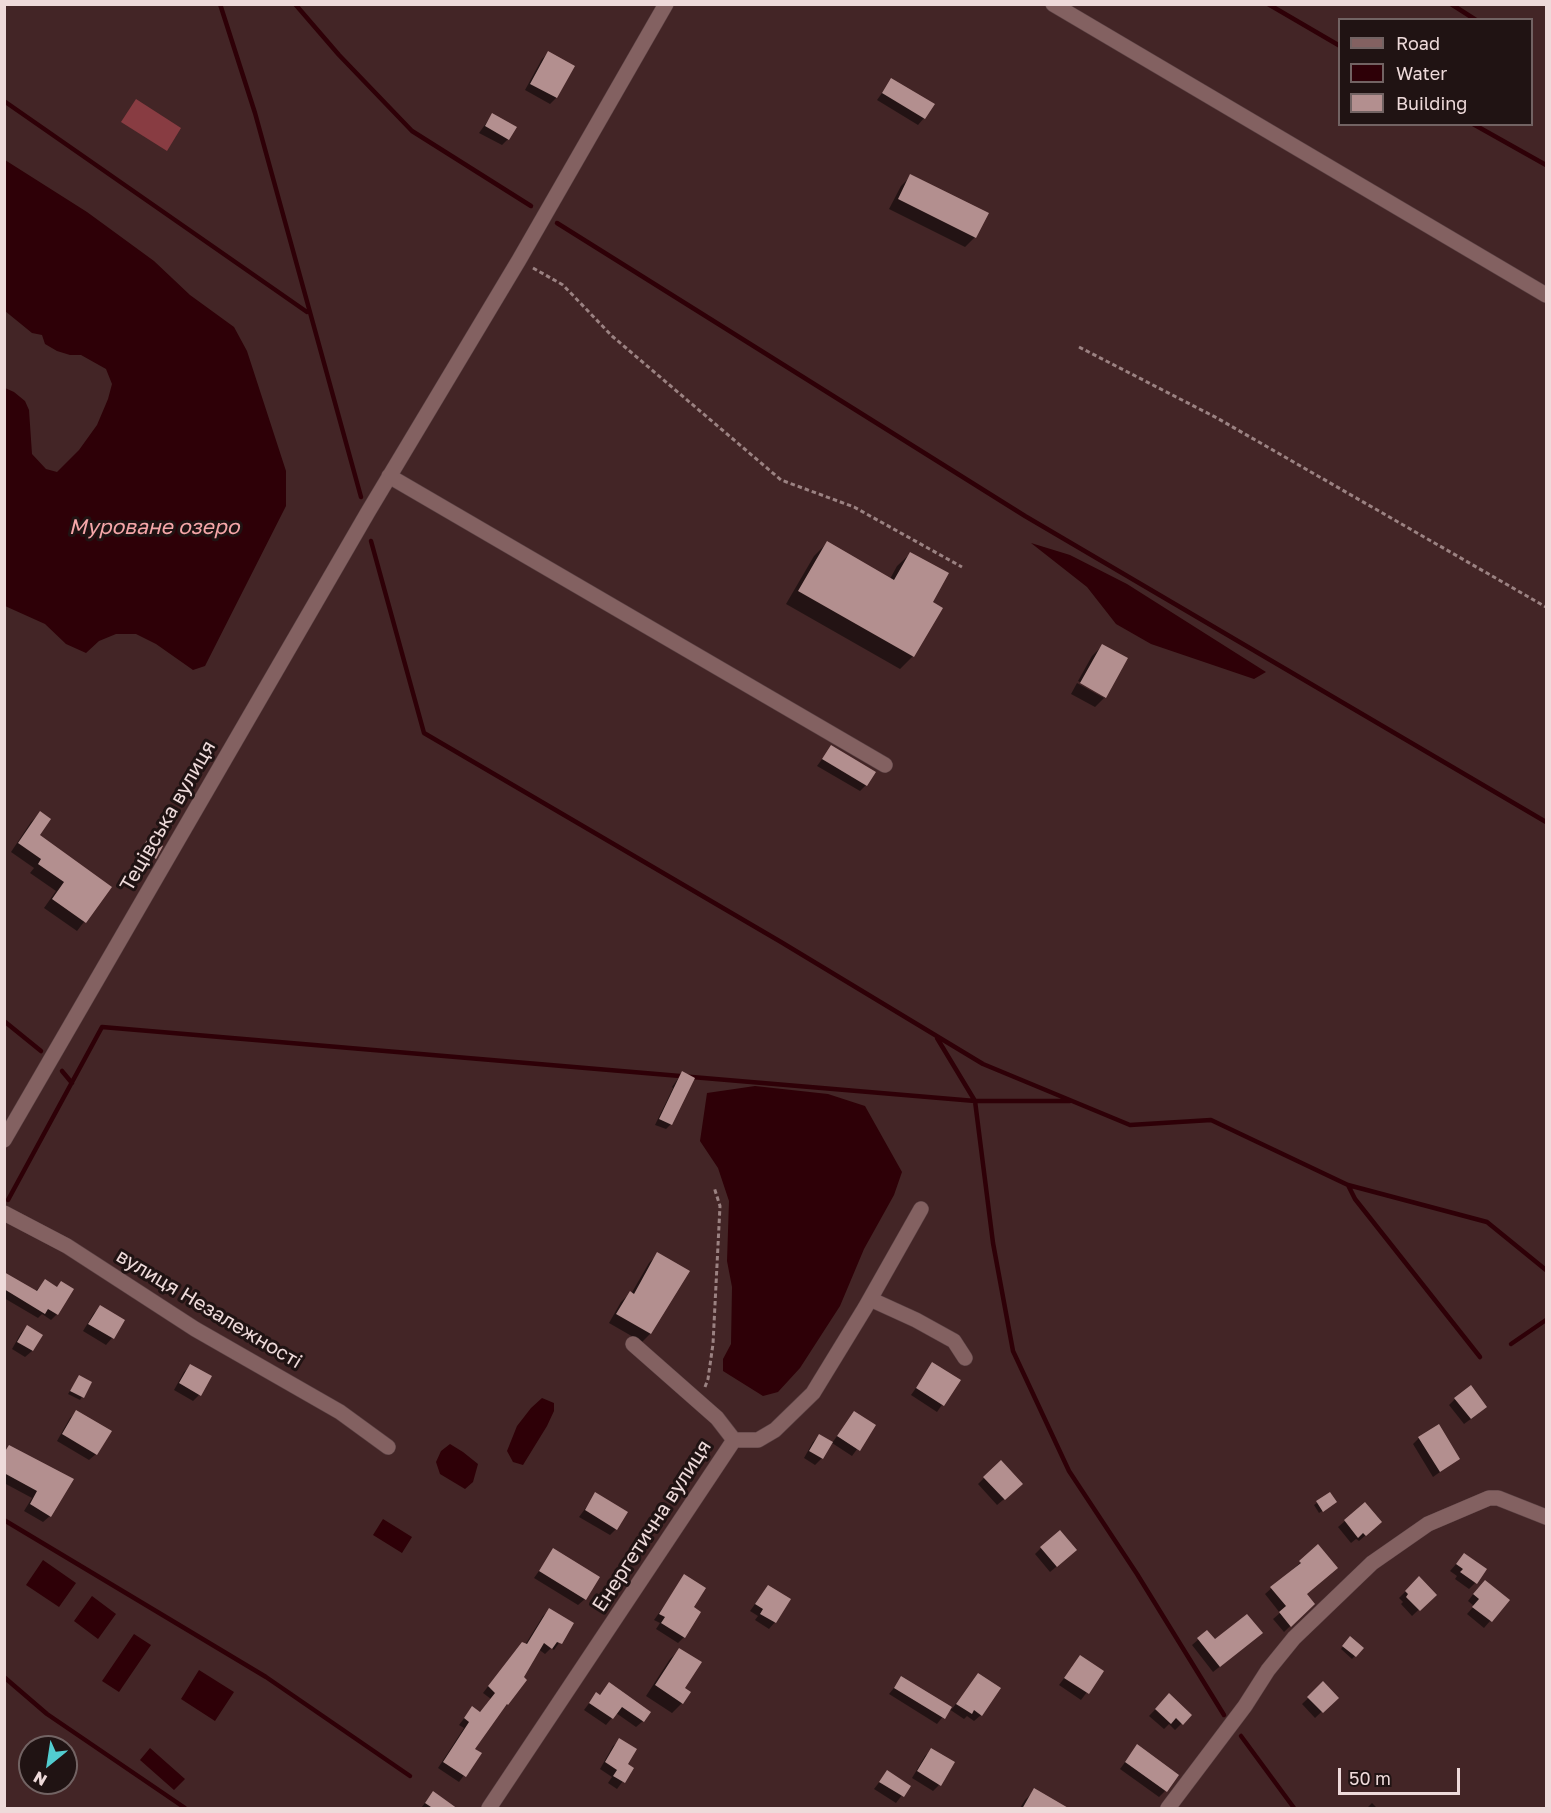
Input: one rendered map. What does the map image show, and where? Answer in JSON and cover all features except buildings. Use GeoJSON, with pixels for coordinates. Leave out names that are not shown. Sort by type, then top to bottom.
{"type":"FeatureCollection","features":[{"type":"Feature","properties":{"kind":"street","name":"Тецівська вулиця"},"geometry":{"type":"LineString","coordinates":[[4,1140],[389,476],[519,260],[666,4]]}},
{"type":"Feature","properties":{"kind":"street"},"geometry":{"type":"LineString","coordinates":[[1053,4],[1546,295]]}},
{"type":"Feature","properties":{"kind":"street"},"geometry":{"type":"LineString","coordinates":[[389,476],[885,765]]}},
{"type":"Feature","properties":{"kind":"street","name":"Енергетична вулиця"},"geometry":{"type":"LineString","coordinates":[[489,1809],[734,1440],[758,1440],[775,1430],[813,1393],[921,1209]]}},
{"type":"Feature","properties":{"kind":"street","name":"вулиця Незалежності"},"geometry":{"type":"LineString","coordinates":[[4,1213],[67,1246],[195,1329],[340,1412],[388,1447]]}},
{"type":"Feature","properties":{"kind":"street"},"geometry":{"type":"LineString","coordinates":[[870,1299],[954,1341],[965,1358]]}},
{"type":"Feature","properties":{"kind":"street"},"geometry":{"type":"LineString","coordinates":[[633,1344],[717,1418],[734,1440]]}},
{"type":"Feature","properties":{"kind":"street"},"geometry":{"type":"LineString","coordinates":[[1168,1809],[1245,1706],[1268,1670],[1294,1638],[1372,1563],[1428,1524],[1488,1498],[1498,1498],[1546,1517]]}},
{"type":"Feature","properties":{"kind":"path"},"geometry":{"type":"LineString","coordinates":[[519,260],[563,285],[612,336],[781,480],[854,507],[962,567]]}},
{"type":"Feature","properties":{"kind":"path"},"geometry":{"type":"LineString","coordinates":[[1079,347],[1217,418],[1546,607]]}},
{"type":"Feature","properties":{"kind":"path"},"geometry":{"type":"LineString","coordinates":[[698,1401],[708,1379],[713,1344],[720,1206],[714,1187]]}},
{"type":"Feature","properties":{"kind":"shaded area"},"geometry":{"type":"Polygon","coordinates":[[[136,99],[181,128],[167,151],[121,122],[136,99]]]}},
{"type":"Feature","properties":{"kind":"water","name":"Муроване озеро"},"geometry":{"type":"Polygon","coordinates":[[[5,160],[87,212],[154,261],[190,295],[234,327],[247,351],[286,471],[286,506],[205,666],[193,670],[156,644],[136,634],[116,634],[99,641],[86,653],[66,644],[45,624],[5,606],[5,388],[25,401],[29,410],[32,454],[46,469],[57,472],[79,450],[97,425],[112,384],[106,369],[81,355],[70,355],[57,351],[45,344],[42,335],[32,333],[5,311],[5,160]]]}},
{"type":"Feature","properties":{"kind":"water"},"geometry":{"type":"Polygon","coordinates":[[[1031,543],[1070,555],[1127,584],[1266,672],[1254,679],[1151,644],[1116,624],[1087,587],[1031,543]]]}},
{"type":"Feature","properties":{"kind":"water"},"geometry":{"type":"Polygon","coordinates":[[[755,1086],[828,1094],[865,1106],[902,1172],[894,1195],[864,1249],[840,1306],[800,1368],[778,1392],[763,1396],[723,1371],[723,1359],[731,1344],[732,1287],[727,1261],[729,1201],[718,1168],[700,1141],[707,1093],[755,1086]]]}},
{"type":"Feature","properties":{"kind":"water"},"geometry":{"type":"Polygon","coordinates":[[[542,1398],[554,1403],[554,1411],[523,1465],[513,1462],[507,1451],[517,1426],[542,1398]]]}},
{"type":"Feature","properties":{"kind":"water"},"geometry":{"type":"Polygon","coordinates":[[[450,1444],[478,1464],[473,1482],[465,1489],[440,1474],[436,1462],[441,1451],[450,1444]]]}},
{"type":"Feature","properties":{"kind":"water"},"geometry":{"type":"Polygon","coordinates":[[[383,1519],[412,1537],[402,1553],[373,1535],[383,1519]]]}},
{"type":"Feature","properties":{"kind":"water"},"geometry":{"type":"Polygon","coordinates":[[[43,1560],[76,1583],[59,1607],[26,1585],[43,1560]]]}},
{"type":"Feature","properties":{"kind":"water"},"geometry":{"type":"Polygon","coordinates":[[[92,1596],[116,1614],[98,1639],[74,1621],[92,1596]]]}},
{"type":"Feature","properties":{"kind":"water"},"geometry":{"type":"Polygon","coordinates":[[[134,1634],[151,1645],[119,1692],[102,1681],[134,1634]]]}},
{"type":"Feature","properties":{"kind":"water"},"geometry":{"type":"Polygon","coordinates":[[[199,1670],[234,1692],[215,1721],[181,1699],[199,1670]]]}},
{"type":"Feature","properties":{"kind":"water"},"geometry":{"type":"Polygon","coordinates":[[[150,1748],[185,1779],[174,1790],[140,1760],[150,1748]]]}},
{"type":"Feature","properties":{"kind":"waterway"},"geometry":{"type":"LineString","coordinates":[[220,4],[255,113],[361,497]]}},
{"type":"Feature","properties":{"kind":"waterway"},"geometry":{"type":"LineString","coordinates":[[295,4],[339,55],[412,131],[531,206]]}},
{"type":"Feature","properties":{"kind":"waterway"},"geometry":{"type":"LineString","coordinates":[[1268,4],[1338,45]]}},
{"type":"Feature","properties":{"kind":"waterway"},"geometry":{"type":"LineString","coordinates":[[1451,4],[1473,18]]}},
{"type":"Feature","properties":{"kind":"waterway"},"geometry":{"type":"LineString","coordinates":[[4,101],[307,312]]}},
{"type":"Feature","properties":{"kind":"waterway"},"geometry":{"type":"LineString","coordinates":[[1477,126],[1546,165]]}},
{"type":"Feature","properties":{"kind":"waterway"},"geometry":{"type":"LineString","coordinates":[[557,223],[1025,516],[1546,822]]}},
{"type":"Feature","properties":{"kind":"waterway"},"geometry":{"type":"LineString","coordinates":[[371,541],[424,733],[781,942],[983,1064],[1130,1125],[1211,1120],[1348,1185],[1487,1222],[1546,1270]]}},
{"type":"Feature","properties":{"kind":"waterway"},"geometry":{"type":"LineString","coordinates":[[4,1021],[41,1051]]}},
{"type":"Feature","properties":{"kind":"waterway"},"geometry":{"type":"LineString","coordinates":[[8,1200],[102,1027],[975,1101],[1070,1101]]}},
{"type":"Feature","properties":{"kind":"waterway"},"geometry":{"type":"LineString","coordinates":[[937,1038],[975,1101],[993,1243],[1013,1351],[1069,1471],[1137,1574],[1224,1715]]}},
{"type":"Feature","properties":{"kind":"waterway"},"geometry":{"type":"LineString","coordinates":[[62,1071],[72,1083]]}},
{"type":"Feature","properties":{"kind":"waterway"},"geometry":{"type":"LineString","coordinates":[[1348,1185],[1355,1199],[1480,1357]]}},
{"type":"Feature","properties":{"kind":"waterway"},"geometry":{"type":"LineString","coordinates":[[1511,1344],[1546,1320]]}},
{"type":"Feature","properties":{"kind":"waterway"},"geometry":{"type":"LineString","coordinates":[[4,1520],[266,1677],[410,1776]]}},
{"type":"Feature","properties":{"kind":"waterway"},"geometry":{"type":"LineString","coordinates":[[4,1677],[47,1714],[185,1808]]}},
{"type":"Feature","properties":{"kind":"waterway"},"geometry":{"type":"LineString","coordinates":[[1241,1736],[1294,1808]]}}]}
